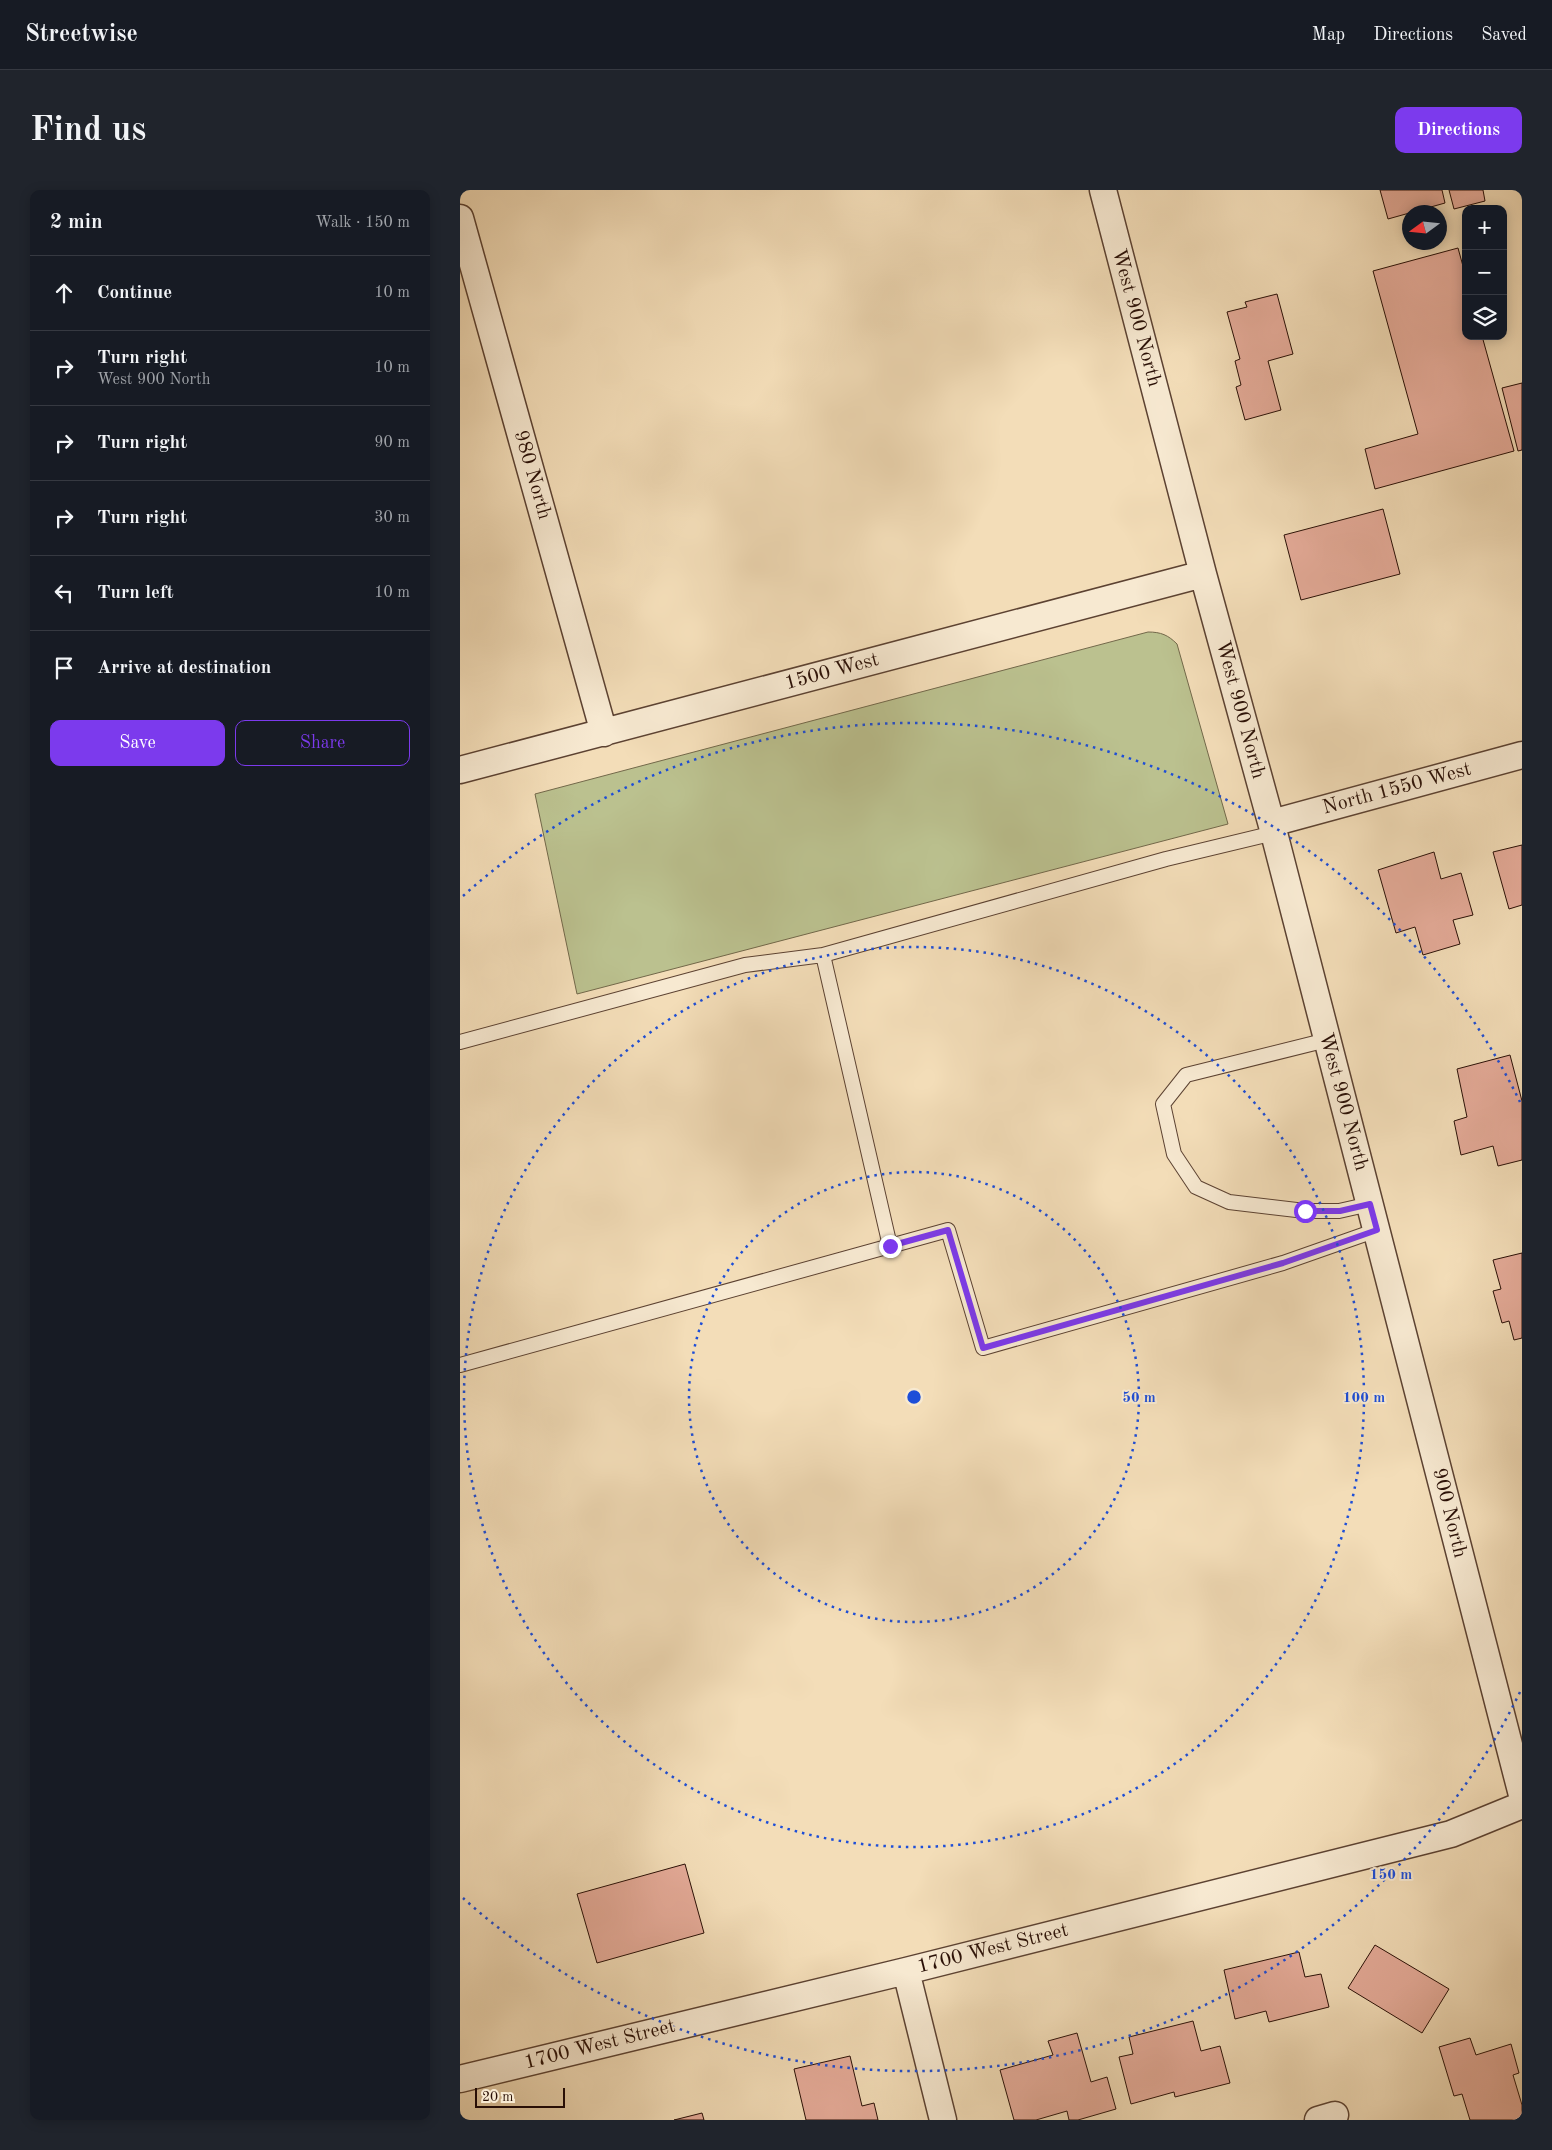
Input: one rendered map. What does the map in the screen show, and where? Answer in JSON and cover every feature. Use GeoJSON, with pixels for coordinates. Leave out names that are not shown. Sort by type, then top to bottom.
{"type":"FeatureCollection","features":[{"type":"Feature","properties":{"kind":"street","name":"West 900 North"},"geometry":{"type":"LineString","coordinates":[[1103,190],[1203,574],[1273,828],[1377,1230]]}},
{"type":"Feature","properties":{"kind":"street","name":"980 North"},"geometry":{"type":"LineString","coordinates":[[460,218],[604,733]]}},
{"type":"Feature","properties":{"kind":"street","name":"1500 West"},"geometry":{"type":"LineString","coordinates":[[460,770],[1203,574]]}},
{"type":"Feature","properties":{"kind":"street","name":"North 1550 West"},"geometry":{"type":"LineString","coordinates":[[1273,828],[1522,756]]}},
{"type":"Feature","properties":{"kind":"street","name":"900 North"},"geometry":{"type":"LineString","coordinates":[[1377,1230],[1522,1795]]}},
{"type":"Feature","properties":{"kind":"street","name":"1700 West Street"},"geometry":{"type":"LineString","coordinates":[[460,2079],[1451,1834],[1522,1805]]}},
{"type":"Feature","properties":{"kind":"street"},"geometry":{"type":"LineString","coordinates":[[906,1970],[943,2120]]}},
{"type":"Feature","properties":{"kind":"lane"},"geometry":{"type":"LineString","coordinates":[[460,1042],[745,965],[823,955],[1273,828]]}},
{"type":"Feature","properties":{"kind":"lane"},"geometry":{"type":"LineString","coordinates":[[823,955],[890,1246]]}},
{"type":"Feature","properties":{"kind":"lane"},"geometry":{"type":"LineString","coordinates":[[1327,1040],[1186,1075],[1163,1104],[1174,1154],[1196,1187],[1229,1202],[1305,1211],[1340,1211],[1370,1204]]}},
{"type":"Feature","properties":{"kind":"lane"},"geometry":{"type":"LineString","coordinates":[[460,1365],[948,1230],[983,1348],[1283,1263],[1377,1230]]}},
{"type":"Feature","properties":{"kind":"green space"},"geometry":{"type":"Polygon","coordinates":[[[1148,632],[1164,635],[1177,644],[1228,824],[577,994],[535,794],[1148,632]]]}},
{"type":"Feature","properties":{"kind":"building"},"geometry":{"type":"Polygon","coordinates":[[[1380,190],[1442,190],[1445,203],[1438,205],[1402,205],[1402,215],[1388,219],[1380,190]]]}},
{"type":"Feature","properties":{"kind":"building"},"geometry":{"type":"Polygon","coordinates":[[[1449,190],[1483,190],[1485,201],[1462,205],[1462,207],[1454,209],[1449,190]]]}},
{"type":"Feature","properties":{"kind":"building"},"geometry":{"type":"Polygon","coordinates":[[[1458,248],[1462,262],[1462,340],[1483,340],[1514,451],[1375,489],[1365,449],[1418,434],[1373,271],[1458,248]]]}},
{"type":"Feature","properties":{"kind":"building"},"geometry":{"type":"Polygon","coordinates":[[[1277,294],[1293,354],[1268,361],[1281,410],[1245,420],[1236,387],[1241,385],[1235,361],[1240,359],[1227,312],[1247,307],[1245,302],[1277,294]]]}},
{"type":"Feature","properties":{"kind":"building"},"geometry":{"type":"Polygon","coordinates":[[[1522,383],[1522,450],[1518,451],[1502,388],[1522,383]]]}},
{"type":"Feature","properties":{"kind":"building"},"geometry":{"type":"Polygon","coordinates":[[[1383,509],[1400,574],[1301,600],[1284,535],[1383,509]]]}},
{"type":"Feature","properties":{"kind":"building"},"geometry":{"type":"Polygon","coordinates":[[[1522,845],[1522,905],[1509,909],[1493,852],[1522,845]]]}},
{"type":"Feature","properties":{"kind":"building"},"geometry":{"type":"Polygon","coordinates":[[[1434,852],[1441,879],[1461,873],[1473,915],[1453,920],[1460,944],[1423,955],[1415,927],[1396,933],[1378,870],[1434,852]]]}},
{"type":"Feature","properties":{"kind":"building"},"geometry":{"type":"Polygon","coordinates":[[[1510,1055],[1522,1101],[1522,1160],[1498,1166],[1493,1146],[1461,1155],[1454,1121],[1467,1117],[1457,1069],[1510,1055]]]}},
{"type":"Feature","properties":{"kind":"building"},"geometry":{"type":"Polygon","coordinates":[[[1522,1253],[1522,1338],[1514,1340],[1509,1321],[1502,1323],[1493,1291],[1501,1289],[1493,1260],[1522,1253]]]}},
{"type":"Feature","properties":{"kind":"building"},"geometry":{"type":"Polygon","coordinates":[[[685,1864],[704,1933],[597,1963],[577,1894],[685,1864]]]}},
{"type":"Feature","properties":{"kind":"building"},"geometry":{"type":"Polygon","coordinates":[[[1375,1945],[1449,1989],[1422,2033],[1348,1988],[1375,1945]]]}},
{"type":"Feature","properties":{"kind":"building"},"geometry":{"type":"Polygon","coordinates":[[[1299,1952],[1305,1977],[1321,1974],[1329,2007],[1269,2022],[1266,2011],[1235,2019],[1224,1970],[1299,1952]]]}},
{"type":"Feature","properties":{"kind":"building"},"geometry":{"type":"Polygon","coordinates":[[[1193,2021],[1201,2051],[1220,2046],[1230,2083],[1175,2097],[1174,2092],[1131,2104],[1119,2057],[1133,2054],[1129,2037],[1193,2021]]]}},
{"type":"Feature","properties":{"kind":"building"},"geometry":{"type":"Polygon","coordinates":[[[1077,2033],[1091,2082],[1107,2077],[1116,2109],[1078,2120],[1069,2120],[1067,2111],[1036,2120],[1014,2120],[1000,2070],[1053,2055],[1048,2041],[1077,2033]]]}},
{"type":"Feature","properties":{"kind":"building"},"geometry":{"type":"Polygon","coordinates":[[[1470,2038],[1476,2055],[1511,2044],[1519,2073],[1513,2075],[1522,2105],[1522,2120],[1470,2120],[1462,2094],[1454,2096],[1439,2047],[1470,2038]]]}},
{"type":"Feature","properties":{"kind":"building"},"geometry":{"type":"Polygon","coordinates":[[[850,2056],[862,2106],[874,2103],[878,2120],[806,2120],[794,2069],[850,2056]]]}},
{"type":"Feature","properties":{"kind":"building"},"geometry":{"type":"Polygon","coordinates":[[[702,2113],[704,2120],[674,2120],[702,2113]]]}},
{"type":"Feature","properties":{"kind":"route"},"geometry":{"type":"LineString","coordinates":[[890,1246],[948,1230],[983,1348],[1283,1263],[1377,1230],[1370,1204],[1340,1211],[1305,1211]]}}]}
